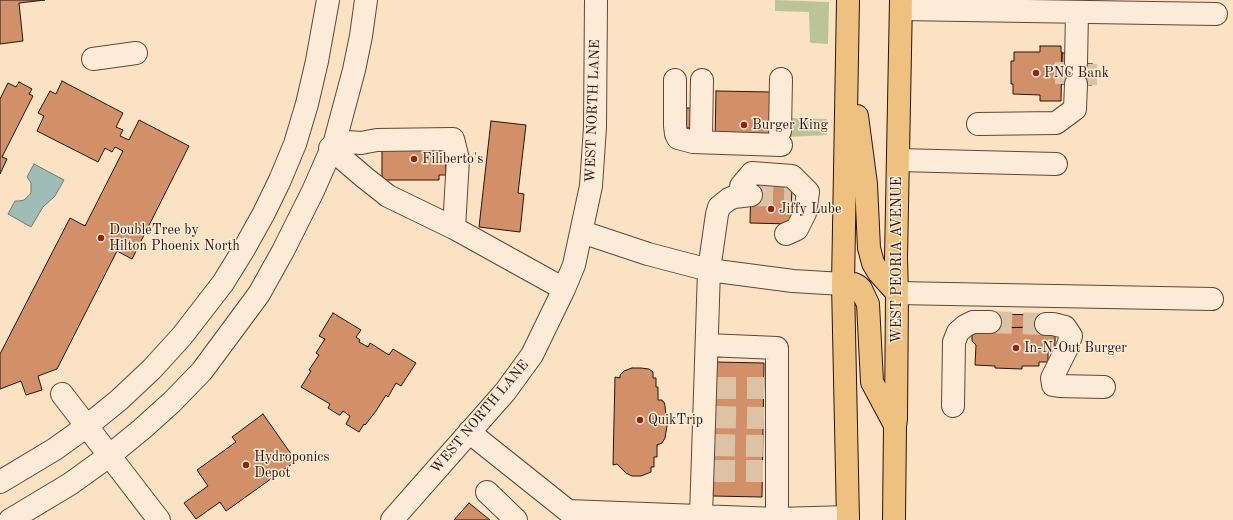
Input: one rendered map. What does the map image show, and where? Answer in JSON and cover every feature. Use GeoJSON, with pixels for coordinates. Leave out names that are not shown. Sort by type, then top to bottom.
{"type":"FeatureCollection","features":[{"type":"Feature","properties":{"kind":"main road"},"geometry":{"type":"LineString","coordinates":[[848,0],[843,284],[848,518]]}},
{"type":"Feature","properties":{"kind":"main road","name":"WEST PEORIA AVENUE"},"geometry":{"type":"LineString","coordinates":[[894,520],[897,293],[896,258],[901,4]]}},
{"type":"Feature","properties":{"kind":"main road"},"geometry":{"type":"LineString","coordinates":[[846,66],[857,109],[866,184],[869,248],[873,263],[879,273],[897,293]]}},
{"type":"Feature","properties":{"kind":"main road"},"geometry":{"type":"LineString","coordinates":[[843,284],[854,284],[858,286],[868,304],[872,382],[895,426]]}},
{"type":"Feature","properties":{"kind":"street"},"geometry":{"type":"LineString","coordinates":[[0,482],[50,452],[87,426],[119,400],[152,369],[182,336],[223,283],[264,213],[295,144],[317,61],[328,0]]}},
{"type":"Feature","properties":{"kind":"street"},"geometry":{"type":"LineString","coordinates":[[10,520],[70,484],[109,456],[172,402],[202,371],[259,294],[283,252],[313,191],[333,145],[354,70],[366,0]]}},
{"type":"Feature","properties":{"kind":"street","name":"WEST NORTH LANE"},"geometry":{"type":"LineString","coordinates":[[392,520],[505,392],[532,355],[574,265],[591,186],[595,127],[596,0]]}},
{"type":"Feature","properties":{"kind":"street"},"geometry":{"type":"LineString","coordinates":[[901,4],[1077,12],[1216,14]]}},
{"type":"Feature","properties":{"kind":"street"},"geometry":{"type":"LineString","coordinates":[[978,124],[1056,123],[1075,109],[1066,89],[1076,72],[1077,12]]}},
{"type":"Feature","properties":{"kind":"street"},"geometry":{"type":"LineString","coordinates":[[93,59],[136,53]]}},
{"type":"Feature","properties":{"kind":"street"},"geometry":{"type":"LineString","coordinates":[[675,80],[676,134],[678,138],[694,142],[780,138],[781,79]]}},
{"type":"Feature","properties":{"kind":"street"},"geometry":{"type":"LineString","coordinates":[[701,136],[702,80]]}},
{"type":"Feature","properties":{"kind":"street"},"geometry":{"type":"LineString","coordinates":[[333,145],[377,140],[453,139],[458,159],[454,228]]}},
{"type":"Feature","properties":{"kind":"street"},"geometry":{"type":"LineString","coordinates":[[333,145],[368,181],[388,196],[454,228],[564,289]]}},
{"type":"Feature","properties":{"kind":"street"},"geometry":{"type":"LineString","coordinates":[[898,160],[1056,164]]}},
{"type":"Feature","properties":{"kind":"street"},"geometry":{"type":"LineString","coordinates":[[701,516],[708,471],[709,445],[710,388],[707,345],[709,270],[719,207],[729,199],[746,196],[741,186],[752,173],[792,176],[800,194],[805,213],[797,229],[786,234]]}},
{"type":"Feature","properties":{"kind":"street"},"geometry":{"type":"LineString","coordinates":[[582,232],[648,254],[709,270],[793,281],[843,284]]}},
{"type":"Feature","properties":{"kind":"street"},"geometry":{"type":"LineString","coordinates":[[897,293],[1212,299]]}},
{"type":"Feature","properties":{"kind":"street"},"geometry":{"type":"LineString","coordinates":[[953,406],[954,342],[958,332],[973,322],[990,322]]}},
{"type":"Feature","properties":{"kind":"street"},"geometry":{"type":"LineString","coordinates":[[1046,324],[1065,326],[1071,336],[1067,348],[1052,378],[1053,385],[1104,387]]}},
{"type":"Feature","properties":{"kind":"street"},"geometry":{"type":"LineString","coordinates":[[707,345],[777,348],[771,388],[770,418],[770,471],[777,519]]}},
{"type":"Feature","properties":{"kind":"street"},"geometry":{"type":"LineString","coordinates":[[62,394],[159,520]]}},
{"type":"Feature","properties":{"kind":"street"},"geometry":{"type":"LineString","coordinates":[[469,432],[567,515],[701,516],[777,519],[848,518]]}},
{"type":"Feature","properties":{"kind":"street"},"geometry":{"type":"LineString","coordinates":[[487,492],[516,520]]}},
{"type":"Feature","properties":{"kind":"green space"},"geometry":{"type":"Polygon","coordinates":[[[775,0],[829,2],[828,44],[810,42],[809,12],[775,11],[775,0]]]}},
{"type":"Feature","properties":{"kind":"green space"},"geometry":{"type":"Polygon","coordinates":[[[788,118],[827,119],[827,135],[788,137],[788,118]]]}},
{"type":"Feature","properties":{"kind":"water"},"geometry":{"type":"Polygon","coordinates":[[[34,164],[64,180],[55,196],[43,207],[31,227],[8,214],[15,201],[24,200],[31,193],[31,183],[27,177],[34,164]]]}},
{"type":"Feature","properties":{"kind":"building"},"geometry":{"type":"Polygon","coordinates":[[[0,0],[45,0],[19,3],[23,41],[0,44],[0,0]]]}},
{"type":"Feature","properties":{"kind":"building","name":"PNC Bank"},"geometry":{"type":"Polygon","coordinates":[[[1040,46],[1061,46],[1061,101],[1040,101],[1040,95],[1013,94],[1013,84],[1011,84],[1011,61],[1014,61],[1014,52],[1040,52],[1040,46]]]}},
{"type":"Feature","properties":{"kind":"building"},"geometry":{"type":"Polygon","coordinates":[[[1062,53],[1072,53],[1072,63],[1093,64],[1092,85],[1061,84],[1062,53]]]}},
{"type":"Feature","properties":{"kind":"building","name":"DoubleTree by Hilton Phoenix North"},"geometry":{"type":"Polygon","coordinates":[[[62,81],[123,113],[116,127],[123,130],[120,136],[129,140],[139,120],[189,146],[132,259],[117,251],[57,369],[38,376],[42,390],[26,395],[21,381],[0,389],[0,354],[70,218],[85,226],[123,151],[115,147],[112,152],[105,148],[98,162],[37,131],[44,116],[38,113],[50,91],[56,94],[62,81]]]}},
{"type":"Feature","properties":{"kind":"building"},"geometry":{"type":"Polygon","coordinates":[[[19,82],[32,89],[29,94],[33,96],[2,157],[7,159],[0,174],[0,99],[8,83],[16,87],[19,82]]]}},
{"type":"Feature","properties":{"kind":"building","name":"Burger King"},"geometry":{"type":"Polygon","coordinates":[[[716,91],[771,92],[770,143],[715,142],[716,91]]]}},
{"type":"Feature","properties":{"kind":"building"},"geometry":{"type":"Polygon","coordinates":[[[681,108],[693,108],[692,128],[681,128],[681,108]]]}},
{"type":"Feature","properties":{"kind":"building"},"geometry":{"type":"Polygon","coordinates":[[[491,121],[526,125],[518,193],[524,194],[520,232],[479,227],[491,121]]]}},
{"type":"Feature","properties":{"kind":"building","name":"Filiberto's"},"geometry":{"type":"Polygon","coordinates":[[[382,140],[445,143],[446,175],[439,175],[439,180],[382,180],[382,140]]]}},
{"type":"Feature","properties":{"kind":"building","name":"Jiffy Lube"},"geometry":{"type":"Polygon","coordinates":[[[751,182],[792,183],[791,224],[750,223],[751,182]]]}},
{"type":"Feature","properties":{"kind":"building"},"geometry":{"type":"Polygon","coordinates":[[[333,313],[361,330],[356,337],[360,340],[359,342],[368,347],[370,343],[389,355],[393,349],[416,363],[401,386],[396,383],[388,397],[386,395],[376,411],[359,432],[346,424],[350,416],[343,411],[339,415],[328,408],[330,404],[301,387],[311,371],[309,370],[319,355],[316,353],[325,339],[319,336],[333,313]]]}},
{"type":"Feature","properties":{"kind":"building"},"geometry":{"type":"Polygon","coordinates":[[[990,314],[1046,315],[1046,327],[990,328],[990,314]]]}},
{"type":"Feature","properties":{"kind":"building","name":"In-N-Out Burger"},"geometry":{"type":"Polygon","coordinates":[[[1046,327],[1055,333],[1055,351],[1048,351],[1048,362],[1039,362],[1039,366],[1022,366],[1022,369],[995,368],[995,366],[975,365],[976,345],[972,341],[972,330],[974,328],[1046,327]]]}},
{"type":"Feature","properties":{"kind":"building","name":"QuikTrip"},"geometry":{"type":"Polygon","coordinates":[[[715,362],[764,363],[762,497],[713,496],[715,362]]]}},
{"type":"Feature","properties":{"kind":"building","name":"QuikTrip"},"geometry":{"type":"Polygon","coordinates":[[[632,368],[649,369],[653,372],[653,378],[656,378],[656,387],[658,387],[658,400],[662,400],[664,402],[667,426],[665,438],[662,443],[657,445],[657,457],[654,457],[654,467],[651,467],[651,472],[641,476],[632,476],[626,473],[617,464],[613,465],[615,377],[620,378],[620,375],[624,371],[632,368]]]}},
{"type":"Feature","properties":{"kind":"building","name":"Hydroponics Depot"},"geometry":{"type":"Polygon","coordinates":[[[263,414],[296,461],[226,511],[220,502],[196,519],[184,503],[208,486],[197,470],[236,442],[232,437],[263,414]]]}},
{"type":"Feature","properties":{"kind":"building"},"geometry":{"type":"Polygon","coordinates":[[[469,503],[490,520],[454,520],[469,503]]]}},
{"type":"Feature","properties":{"kind":"tunnel"},"geometry":{"type":"LineString","coordinates":[[1066,53],[1066,84]]}},
{"type":"Feature","properties":{"kind":"tunnel"},"geometry":{"type":"LineString","coordinates":[[1086,64],[1086,85]]}},
{"type":"Feature","properties":{"kind":"tunnel"},"geometry":{"type":"LineString","coordinates":[[751,195],[791,196]]}},
{"type":"Feature","properties":{"kind":"tunnel"},"geometry":{"type":"LineString","coordinates":[[990,322],[1046,324]]}},
{"type":"Feature","properties":{"kind":"tunnel"},"geometry":{"type":"LineString","coordinates":[[714,388],[764,388]]}},
{"type":"Feature","properties":{"kind":"tunnel"},"geometry":{"type":"LineString","coordinates":[[714,417],[764,418]]}},
{"type":"Feature","properties":{"kind":"tunnel"},"geometry":{"type":"LineString","coordinates":[[713,445],[763,446]]}},
{"type":"Feature","properties":{"kind":"tunnel"},"geometry":{"type":"LineString","coordinates":[[713,471],[763,471]]}},
{"type":"Feature","properties":{"kind":"place","name":"PNC Bank"},"geometry":{"type":"Point","coordinates":[1036,73]}},
{"type":"Feature","properties":{"kind":"place","name":"Burger King"},"geometry":{"type":"Point","coordinates":[744,125]}},
{"type":"Feature","properties":{"kind":"place","name":"Filiberto's"},"geometry":{"type":"Point","coordinates":[414,159]}},
{"type":"Feature","properties":{"kind":"place","name":"Jiffy Lube"},"geometry":{"type":"Point","coordinates":[771,209]}},
{"type":"Feature","properties":{"kind":"place","name":"DoubleTree by Hilton Phoenix North"},"geometry":{"type":"Point","coordinates":[101,238]}},
{"type":"Feature","properties":{"kind":"place","name":"In-N-Out Burger"},"geometry":{"type":"Point","coordinates":[1016,348]}},
{"type":"Feature","properties":{"kind":"place","name":"QuikTrip"},"geometry":{"type":"Point","coordinates":[640,420]}},
{"type":"Feature","properties":{"kind":"place","name":"Hydroponics Depot"},"geometry":{"type":"Point","coordinates":[246,465]}}]}
